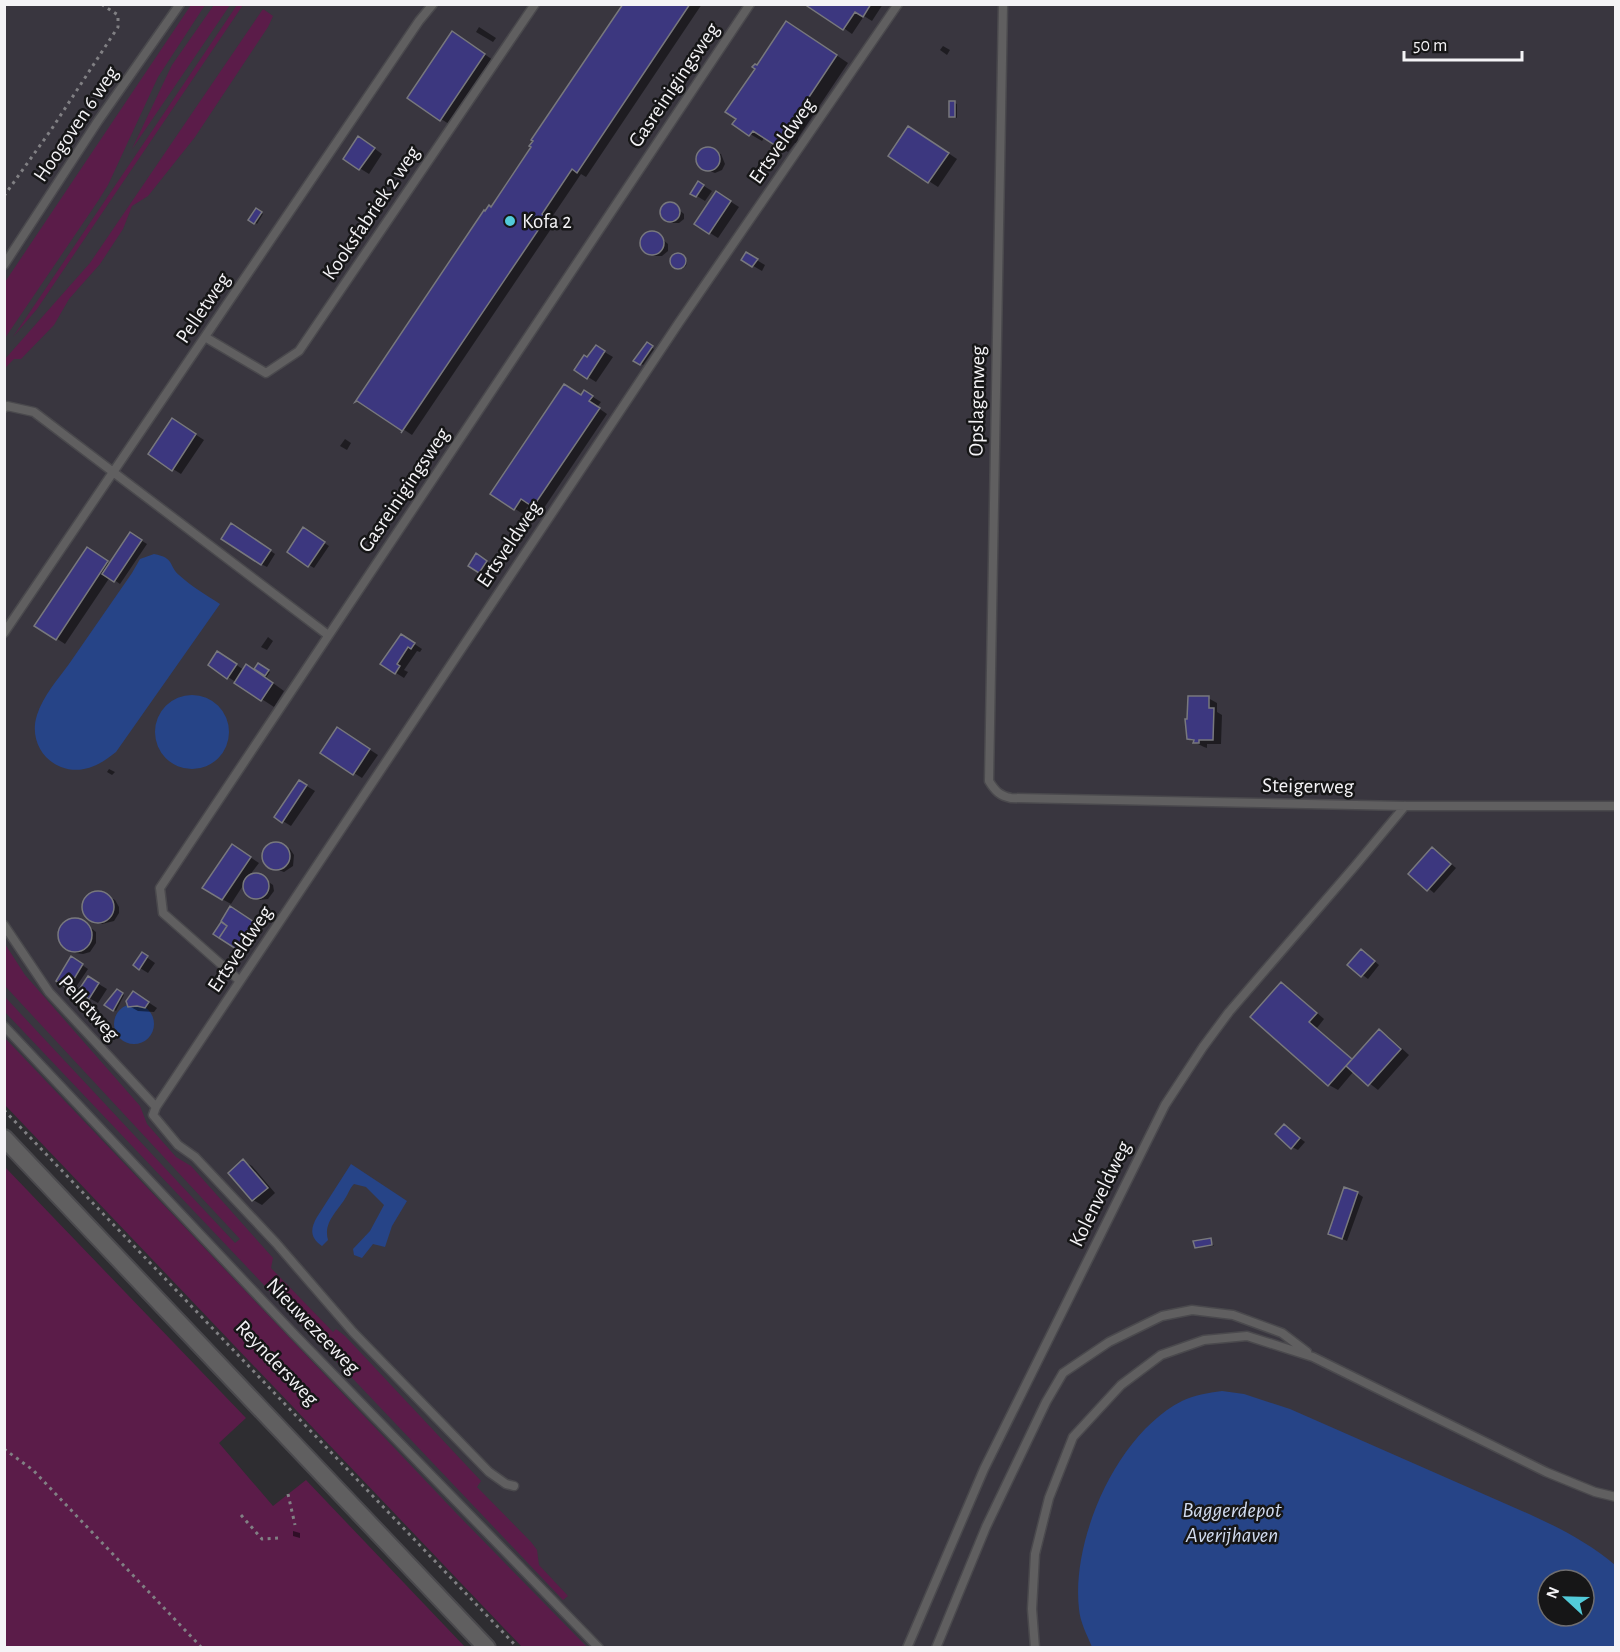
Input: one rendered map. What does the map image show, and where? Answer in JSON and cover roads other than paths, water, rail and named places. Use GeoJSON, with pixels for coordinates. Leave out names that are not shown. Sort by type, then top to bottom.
{"type":"FeatureCollection","features":[{"type":"Feature","properties":{"kind":"street","name":"Reyndersweg"},"geometry":{"type":"LineString","coordinates":[[4,1138],[487,1647]]}},
{"type":"Feature","properties":{"kind":"lane","name":"Hoogoven 6 weg"},"geometry":{"type":"LineString","coordinates":[[4,266],[98,121],[180,4]]}},
{"type":"Feature","properties":{"kind":"lane","name":"Pelletweg"},"geometry":{"type":"LineString","coordinates":[[4,633],[419,21],[433,4]]}},
{"type":"Feature","properties":{"kind":"lane","name":"Kooksfabriek 2 weg"},"geometry":{"type":"LineString","coordinates":[[205,337],[266,373],[298,351],[535,4]]}},
{"type":"Feature","properties":{"kind":"lane","name":"Gasreinigingsweg"},"geometry":{"type":"LineString","coordinates":[[240,981],[163,913],[160,888],[750,4]]}},
{"type":"Feature","properties":{"kind":"lane","name":"Ertsveldweg"},"geometry":{"type":"LineString","coordinates":[[156,1107],[678,324],[898,4]]}},
{"type":"Feature","properties":{"kind":"lane","name":"Opslagenweg"},"geometry":{"type":"LineString","coordinates":[[1000,795],[989,782],[1003,4]]}},
{"type":"Feature","properties":{"kind":"lane"},"geometry":{"type":"LineString","coordinates":[[4,408],[7,406],[34,412],[328,635]]}},
{"type":"Feature","properties":{"kind":"lane","name":"Steigerweg"},"geometry":{"type":"LineString","coordinates":[[1000,795],[1011,798],[1405,806],[1616,807]]}},
{"type":"Feature","properties":{"kind":"lane","name":"Kolenveldweg"},"geometry":{"type":"LineString","coordinates":[[907,1647],[984,1469],[1165,1105],[1229,1012],[1405,806]]}},
{"type":"Feature","properties":{"kind":"lane","name":"Pelletweg"},"geometry":{"type":"LineString","coordinates":[[4,925],[48,992],[156,1107],[153,1115],[178,1145],[195,1157],[212,1174],[276,1243],[353,1332],[489,1472],[506,1484],[514,1486]]}},
{"type":"Feature","properties":{"kind":"lane","name":"Nieuwezeeweg"},"geometry":{"type":"LineString","coordinates":[[4,1026],[293,1333],[599,1647]]}},
{"type":"Feature","properties":{"kind":"lane"},"geometry":{"type":"LineString","coordinates":[[936,1647],[986,1527],[1046,1402],[1063,1373],[1109,1342],[1162,1316],[1192,1310],[1233,1315],[1282,1333],[1313,1357]]}},
{"type":"Feature","properties":{"kind":"lane"},"geometry":{"type":"LineString","coordinates":[[1036,1646],[1032,1609],[1035,1554],[1049,1498],[1073,1437],[1121,1385],[1161,1355],[1204,1340],[1247,1336],[1313,1357],[1546,1472],[1595,1492],[1616,1497]]}},
{"type":"Feature","properties":{"kind":"water"},"geometry":{"type":"Polygon","coordinates":[[[154,554],[168,560],[184,579],[220,604],[116,752],[104,761],[83,769],[61,767],[42,753],[36,739],[35,723],[43,701],[140,559],[154,554]]]}},
{"type":"Feature","properties":{"kind":"water"},"geometry":{"type":"Polygon","coordinates":[[[192,695],[206,698],[218,706],[226,718],[229,732],[226,746],[218,758],[206,766],[192,769],[178,766],[166,758],[158,746],[155,732],[158,718],[166,706],[178,698],[192,695]]]}},
{"type":"Feature","properties":{"kind":"water"},"geometry":{"type":"Polygon","coordinates":[[[134,1004],[142,1005],[148,1010],[153,1016],[153,1032],[148,1038],[142,1043],[134,1044],[126,1043],[120,1038],[115,1032],[114,1024],[115,1016],[120,1010],[126,1005],[134,1004]]]}},
{"type":"Feature","properties":{"kind":"water"},"geometry":{"type":"Polygon","coordinates":[[[351,1164],[407,1201],[392,1226],[385,1247],[373,1244],[362,1258],[354,1255],[353,1249],[370,1231],[384,1205],[366,1187],[354,1184],[351,1187],[329,1222],[328,1240],[322,1246],[315,1240],[312,1233],[317,1217],[351,1164]]]}},
{"type":"Feature","properties":{"kind":"water","name":"Baggerdepot Averijhaven"},"geometry":{"type":"Polygon","coordinates":[[[1222,1391],[1244,1394],[1290,1409],[1529,1514],[1585,1543],[1615,1565],[1615,1647],[1092,1647],[1080,1614],[1078,1581],[1091,1521],[1103,1491],[1137,1438],[1159,1417],[1182,1401],[1201,1394],[1222,1391]]]}},
{"type":"Feature","properties":{"kind":"place","name":"Kofa 2"},"geometry":{"type":"Point","coordinates":[510,221]}}]}
